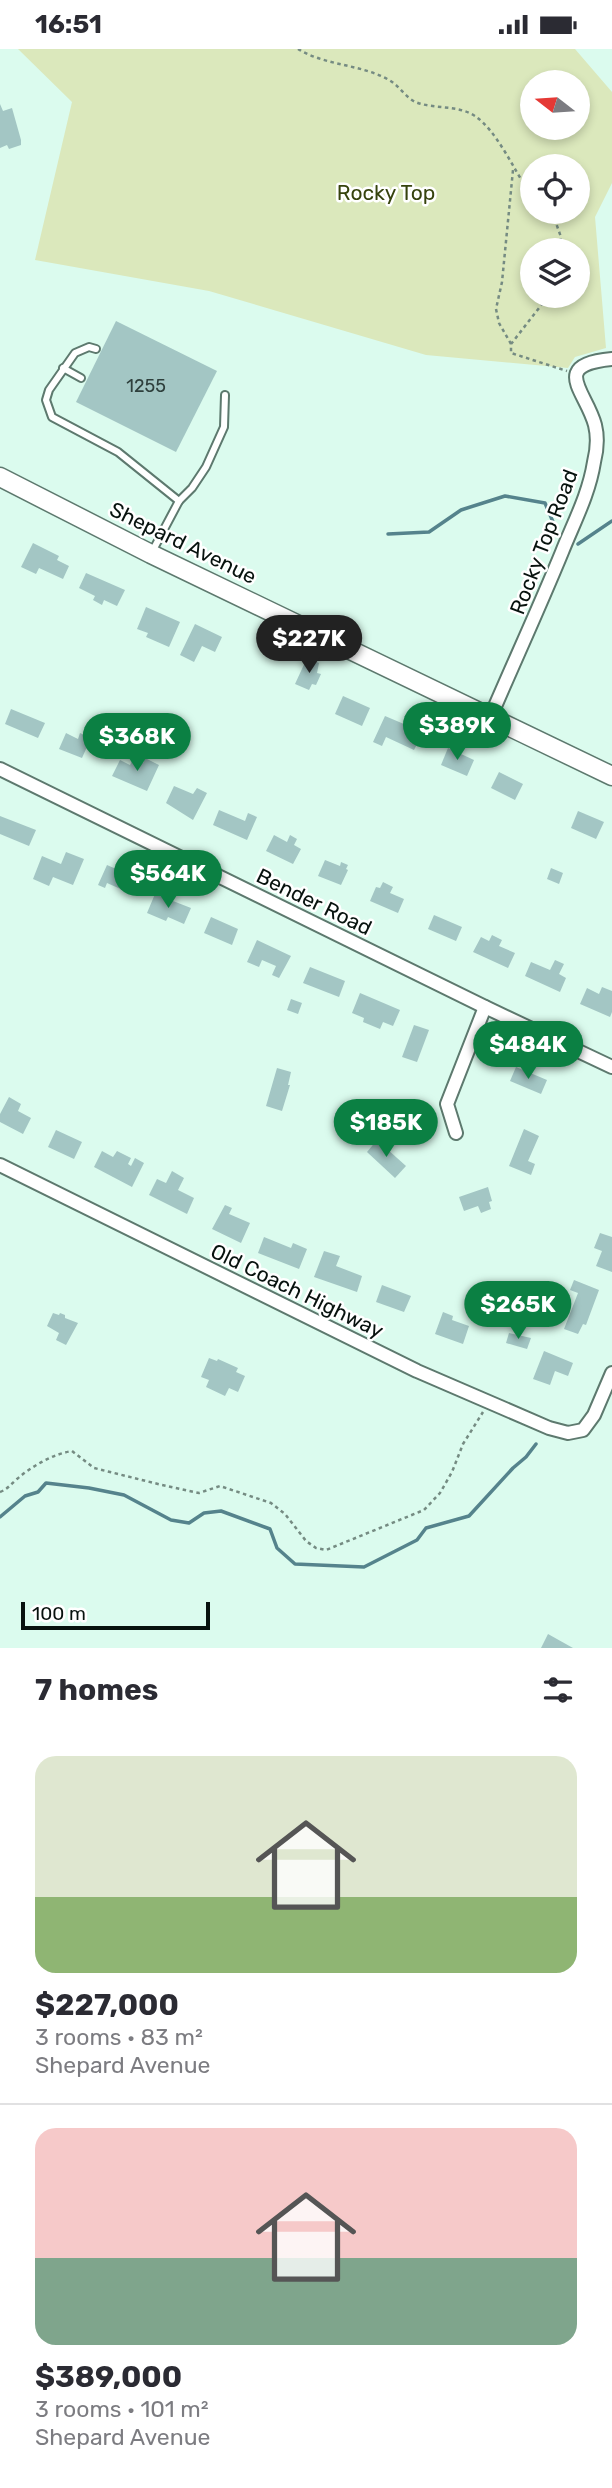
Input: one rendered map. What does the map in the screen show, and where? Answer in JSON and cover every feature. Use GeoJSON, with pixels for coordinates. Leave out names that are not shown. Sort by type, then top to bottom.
{"type":"FeatureCollection","features":[{"type":"Feature","properties":{"kind":"main road","name":"Shepard Avenue"},"geometry":{"type":"LineString","coordinates":[[0,477],[152,554],[612,776]]}},
{"type":"Feature","properties":{"kind":"street"},"geometry":{"type":"LineString","coordinates":[[577,374],[590,362],[612,359]]}},
{"type":"Feature","properties":{"kind":"street","name":"Rocky Top Road"},"geometry":{"type":"LineString","coordinates":[[490,718],[546,594],[592,476],[596,435],[591,414],[576,385],[577,374]]}},
{"type":"Feature","properties":{"kind":"street","name":"Bender Road"},"geometry":{"type":"LineString","coordinates":[[0,769],[612,1067]]}},
{"type":"Feature","properties":{"kind":"street"},"geometry":{"type":"LineString","coordinates":[[456,1133],[447,1104],[485,1007]]}},
{"type":"Feature","properties":{"kind":"street","name":"Old Coach Highway"},"geometry":{"type":"LineString","coordinates":[[0,1165],[307,1318],[549,1428],[568,1433],[583,1430],[594,1415],[612,1373]]}},
{"type":"Feature","properties":{"kind":"lane"},"geometry":{"type":"LineString","coordinates":[[96,349],[82,348],[63,368],[46,400],[52,417],[118,452],[179,501]]}},
{"type":"Feature","properties":{"kind":"lane"},"geometry":{"type":"LineString","coordinates":[[63,368],[81,378]]}},
{"type":"Feature","properties":{"kind":"lane"},"geometry":{"type":"LineString","coordinates":[[152,554],[179,501],[206,467],[224,427],[225,395]]}},
{"type":"Feature","properties":{"kind":"path"},"geometry":{"type":"LineString","coordinates":[[298,49],[314,58],[388,79],[408,98],[418,103],[461,110],[474,115],[485,124],[520,178]]}},
{"type":"Feature","properties":{"kind":"path"},"geometry":{"type":"LineString","coordinates":[[513,168],[502,282],[496,309],[499,323],[513,354],[577,374]]}},
{"type":"Feature","properties":{"kind":"path"},"geometry":{"type":"LineString","coordinates":[[510,344],[539,308]]}},
{"type":"Feature","properties":{"kind":"path"},"geometry":{"type":"LineString","coordinates":[[0,1492],[7,1490],[19,1477],[39,1464],[61,1453],[72,1451],[94,1468],[199,1493],[220,1486],[271,1503],[285,1514],[306,1541],[316,1548],[326,1550],[424,1510],[440,1493],[463,1444],[488,1402]]}},
{"type":"Feature","properties":{"kind":"green space","name":"Rocky Top"},"geometry":{"type":"Polygon","coordinates":[[[18,49],[575,49],[612,92],[612,183],[595,217],[606,348],[575,357],[568,368],[426,355],[209,291],[35,260],[72,102],[18,49]]]}},
{"type":"Feature","properties":{"kind":"building"},"geometry":{"type":"Polygon","coordinates":[[[0,104],[3,111],[12,108],[21,145],[9,149],[7,145],[0,148],[0,104]]]}},
{"type":"Feature","properties":{"kind":"building"},"geometry":{"type":"Polygon","coordinates":[[[116,321],[217,371],[176,452],[76,402],[116,321]]]}},
{"type":"Feature","properties":{"kind":"building"},"geometry":{"type":"Polygon","coordinates":[[[33,543],[59,556],[57,560],[69,566],[63,579],[39,568],[36,574],[21,567],[33,543]]]}},
{"type":"Feature","properties":{"kind":"building"},"geometry":{"type":"Polygon","coordinates":[[[86,573],[125,590],[117,606],[104,600],[102,605],[93,600],[95,596],[79,588],[86,573]]]}},
{"type":"Feature","properties":{"kind":"building"},"geometry":{"type":"Polygon","coordinates":[[[146,607],[180,622],[169,647],[146,637],[148,633],[137,629],[146,607]]]}},
{"type":"Feature","properties":{"kind":"building"},"geometry":{"type":"Polygon","coordinates":[[[195,624],[222,637],[215,652],[202,646],[194,662],[180,655],[195,624]]]}},
{"type":"Feature","properties":{"kind":"building"},"geometry":{"type":"Polygon","coordinates":[[[307,658],[319,663],[317,673],[321,674],[316,685],[312,684],[309,690],[295,684],[307,658]]]}},
{"type":"Feature","properties":{"kind":"building"},"geometry":{"type":"Polygon","coordinates":[[[343,696],[370,708],[362,726],[335,714],[343,696]]]}},
{"type":"Feature","properties":{"kind":"building"},"geometry":{"type":"Polygon","coordinates":[[[11,709],[45,723],[38,738],[5,724],[11,709]]]}},
{"type":"Feature","properties":{"kind":"building"},"geometry":{"type":"Polygon","coordinates":[[[385,716],[411,727],[410,731],[421,736],[414,750],[386,737],[382,746],[373,742],[385,716]]]}},
{"type":"Feature","properties":{"kind":"building"},"geometry":{"type":"Polygon","coordinates":[[[66,733],[78,739],[80,733],[91,738],[82,758],[59,749],[66,733]]]}},
{"type":"Feature","properties":{"kind":"building"},"geometry":{"type":"Polygon","coordinates":[[[448,748],[474,760],[467,776],[441,765],[448,748]]]}},
{"type":"Feature","properties":{"kind":"building"},"geometry":{"type":"Polygon","coordinates":[[[145,758],[159,765],[147,791],[112,776],[120,760],[130,765],[133,759],[143,763],[145,758]]]}},
{"type":"Feature","properties":{"kind":"building"},"geometry":{"type":"Polygon","coordinates":[[[499,772],[523,784],[515,800],[491,788],[499,772]]]}},
{"type":"Feature","properties":{"kind":"building"},"geometry":{"type":"Polygon","coordinates":[[[174,786],[193,794],[197,788],[207,793],[193,820],[166,803],[174,786]]]}},
{"type":"Feature","properties":{"kind":"building"},"geometry":{"type":"Polygon","coordinates":[[[219,810],[245,821],[248,813],[257,817],[247,840],[213,825],[219,810]]]}},
{"type":"Feature","properties":{"kind":"building"},"geometry":{"type":"Polygon","coordinates":[[[578,811],[604,822],[596,839],[571,828],[578,811]]]}},
{"type":"Feature","properties":{"kind":"building"},"geometry":{"type":"Polygon","coordinates":[[[0,816],[36,830],[29,846],[0,834],[0,816]]]}},
{"type":"Feature","properties":{"kind":"building"},"geometry":{"type":"Polygon","coordinates":[[[274,835],[287,842],[290,835],[297,839],[294,845],[301,849],[293,864],[266,851],[274,835]]]}},
{"type":"Feature","properties":{"kind":"building"},"geometry":{"type":"Polygon","coordinates":[[[66,852],[84,859],[73,885],[53,877],[49,886],[33,879],[42,856],[61,864],[66,852]]]}},
{"type":"Feature","properties":{"kind":"building"},"geometry":{"type":"Polygon","coordinates":[[[325,860],[340,866],[341,862],[348,865],[341,885],[318,876],[325,860]]]}},
{"type":"Feature","properties":{"kind":"building"},"geometry":{"type":"Polygon","coordinates":[[[107,865],[132,876],[125,891],[107,883],[105,888],[98,885],[107,865]]]}},
{"type":"Feature","properties":{"kind":"building"},"geometry":{"type":"Polygon","coordinates":[[[551,868],[563,873],[559,884],[547,879],[551,868]]]}},
{"type":"Feature","properties":{"kind":"building"},"geometry":{"type":"Polygon","coordinates":[[[383,882],[393,887],[390,893],[404,899],[398,913],[370,901],[376,887],[380,888],[383,882]]]}},
{"type":"Feature","properties":{"kind":"building"},"geometry":{"type":"Polygon","coordinates":[[[155,894],[191,908],[184,924],[168,917],[166,921],[147,913],[155,894]]]}},
{"type":"Feature","properties":{"kind":"building"},"geometry":{"type":"Polygon","coordinates":[[[434,915],[462,927],[456,941],[428,929],[434,915]]]}},
{"type":"Feature","properties":{"kind":"building"},"geometry":{"type":"Polygon","coordinates":[[[211,917],[238,929],[232,945],[204,933],[211,917]]]}},
{"type":"Feature","properties":{"kind":"building"},"geometry":{"type":"Polygon","coordinates":[[[492,935],[502,940],[499,946],[515,953],[508,968],[473,952],[481,937],[489,941],[492,935]]]}},
{"type":"Feature","properties":{"kind":"building"},"geometry":{"type":"Polygon","coordinates":[[[257,940],[291,956],[279,978],[272,975],[276,966],[262,960],[259,967],[247,962],[257,940]]]}},
{"type":"Feature","properties":{"kind":"building"},"geometry":{"type":"Polygon","coordinates":[[[555,960],[564,964],[559,974],[566,978],[560,992],[525,976],[531,962],[550,970],[555,960]]]}},
{"type":"Feature","properties":{"kind":"building"},"geometry":{"type":"Polygon","coordinates":[[[310,967],[345,981],[339,997],[303,983],[310,967]]]}},
{"type":"Feature","properties":{"kind":"building"},"geometry":{"type":"Polygon","coordinates":[[[602,987],[612,991],[610,1017],[580,1004],[587,988],[599,994],[602,987]]]}},
{"type":"Feature","properties":{"kind":"building"},"geometry":{"type":"Polygon","coordinates":[[[360,993],[400,1010],[393,1026],[383,1022],[380,1029],[363,1022],[364,1018],[352,1013],[360,993]]]}},
{"type":"Feature","properties":{"kind":"building"},"geometry":{"type":"Polygon","coordinates":[[[291,999],[302,1003],[298,1014],[287,1010],[291,999]]]}},
{"type":"Feature","properties":{"kind":"building"},"geometry":{"type":"Polygon","coordinates":[[[414,1025],[429,1030],[417,1062],[402,1057],[414,1025]]]}},
{"type":"Feature","properties":{"kind":"building"},"geometry":{"type":"Polygon","coordinates":[[[516,1067],[547,1080],[541,1094],[510,1081],[516,1067]]]}},
{"type":"Feature","properties":{"kind":"building"},"geometry":{"type":"Polygon","coordinates":[[[277,1068],[291,1072],[282,1111],[266,1106],[277,1068]]]}},
{"type":"Feature","properties":{"kind":"building"},"geometry":{"type":"Polygon","coordinates":[[[9,1097],[21,1104],[18,1111],[31,1118],[23,1134],[0,1122],[0,1114],[9,1097]]]}},
{"type":"Feature","properties":{"kind":"building"},"geometry":{"type":"Polygon","coordinates":[[[524,1129],[539,1136],[528,1161],[535,1164],[531,1175],[509,1166],[524,1129]]]}},
{"type":"Feature","properties":{"kind":"building"},"geometry":{"type":"Polygon","coordinates":[[[56,1130],[82,1142],[74,1159],[48,1147],[56,1130]]]}},
{"type":"Feature","properties":{"kind":"building"},"geometry":{"type":"Polygon","coordinates":[[[377,1140],[406,1166],[395,1178],[367,1152],[377,1140]]]}},
{"type":"Feature","properties":{"kind":"building"},"geometry":{"type":"Polygon","coordinates":[[[102,1151],[113,1157],[117,1151],[131,1158],[128,1164],[131,1166],[135,1158],[144,1163],[132,1187],[94,1167],[102,1151]]]}},
{"type":"Feature","properties":{"kind":"building"},"geometry":{"type":"Polygon","coordinates":[[[172,1171],[184,1178],[178,1190],[194,1198],[187,1214],[149,1195],[157,1179],[166,1183],[172,1171]]]}},
{"type":"Feature","properties":{"kind":"building"},"geometry":{"type":"Polygon","coordinates":[[[488,1187],[491,1209],[481,1213],[478,1206],[464,1211],[459,1197],[488,1187]]]}},
{"type":"Feature","properties":{"kind":"building"},"geometry":{"type":"Polygon","coordinates":[[[225,1205],[232,1208],[229,1214],[250,1223],[241,1243],[212,1229],[225,1205]]]}},
{"type":"Feature","properties":{"kind":"building"},"geometry":{"type":"Polygon","coordinates":[[[600,1233],[612,1237],[612,1272],[596,1266],[602,1251],[594,1248],[600,1233]]]}},
{"type":"Feature","properties":{"kind":"building"},"geometry":{"type":"Polygon","coordinates":[[[264,1237],[291,1248],[293,1243],[307,1249],[299,1269],[258,1253],[264,1237]]]}},
{"type":"Feature","properties":{"kind":"building"},"geometry":{"type":"Polygon","coordinates":[[[324,1251],[340,1256],[336,1266],[362,1276],[357,1292],[314,1277],[324,1251]]]}},
{"type":"Feature","properties":{"kind":"building"},"geometry":{"type":"Polygon","coordinates":[[[574,1280],[599,1290],[586,1325],[583,1324],[578,1334],[564,1329],[578,1293],[570,1290],[574,1280]]]}},
{"type":"Feature","properties":{"kind":"building"},"geometry":{"type":"Polygon","coordinates":[[[382,1285],[411,1296],[404,1312],[376,1302],[382,1285]]]}},
{"type":"Feature","properties":{"kind":"building"},"geometry":{"type":"Polygon","coordinates":[[[443,1312],[453,1316],[452,1320],[469,1326],[463,1344],[435,1334],[443,1312]]]}},
{"type":"Feature","properties":{"kind":"building"},"geometry":{"type":"Polygon","coordinates":[[[53,1313],[65,1315],[65,1318],[78,1323],[66,1345],[56,1340],[59,1333],[47,1326],[53,1313]]]}},
{"type":"Feature","properties":{"kind":"building"},"geometry":{"type":"Polygon","coordinates":[[[509,1333],[531,1338],[527,1349],[506,1343],[509,1333]]]}},
{"type":"Feature","properties":{"kind":"building"},"geometry":{"type":"Polygon","coordinates":[[[544,1351],[573,1363],[568,1376],[555,1371],[550,1385],[533,1379],[544,1351]]]}},
{"type":"Feature","properties":{"kind":"building"},"geometry":{"type":"Polygon","coordinates":[[[209,1358],[238,1368],[236,1372],[245,1376],[238,1392],[229,1388],[225,1396],[206,1387],[209,1380],[201,1377],[209,1358]]]}},
{"type":"Feature","properties":{"kind":"building"},"geometry":{"type":"Polygon","coordinates":[[[548,1634],[573,1648],[541,1648],[548,1634]]]}},
{"type":"Feature","properties":{"kind":"waterway"},"geometry":{"type":"LineString","coordinates":[[388,534],[429,532],[461,510],[505,496],[545,503],[556,529]]}},
{"type":"Feature","properties":{"kind":"waterway"},"geometry":{"type":"LineString","coordinates":[[578,544],[612,521]]}},
{"type":"Feature","properties":{"kind":"waterway"},"geometry":{"type":"LineString","coordinates":[[0,1517],[25,1496],[38,1492],[46,1483],[89,1488],[124,1495],[171,1520],[189,1523],[204,1513],[221,1511],[270,1529],[277,1548],[295,1564],[364,1567],[417,1540],[426,1528],[469,1516],[536,1444]]}}]}
